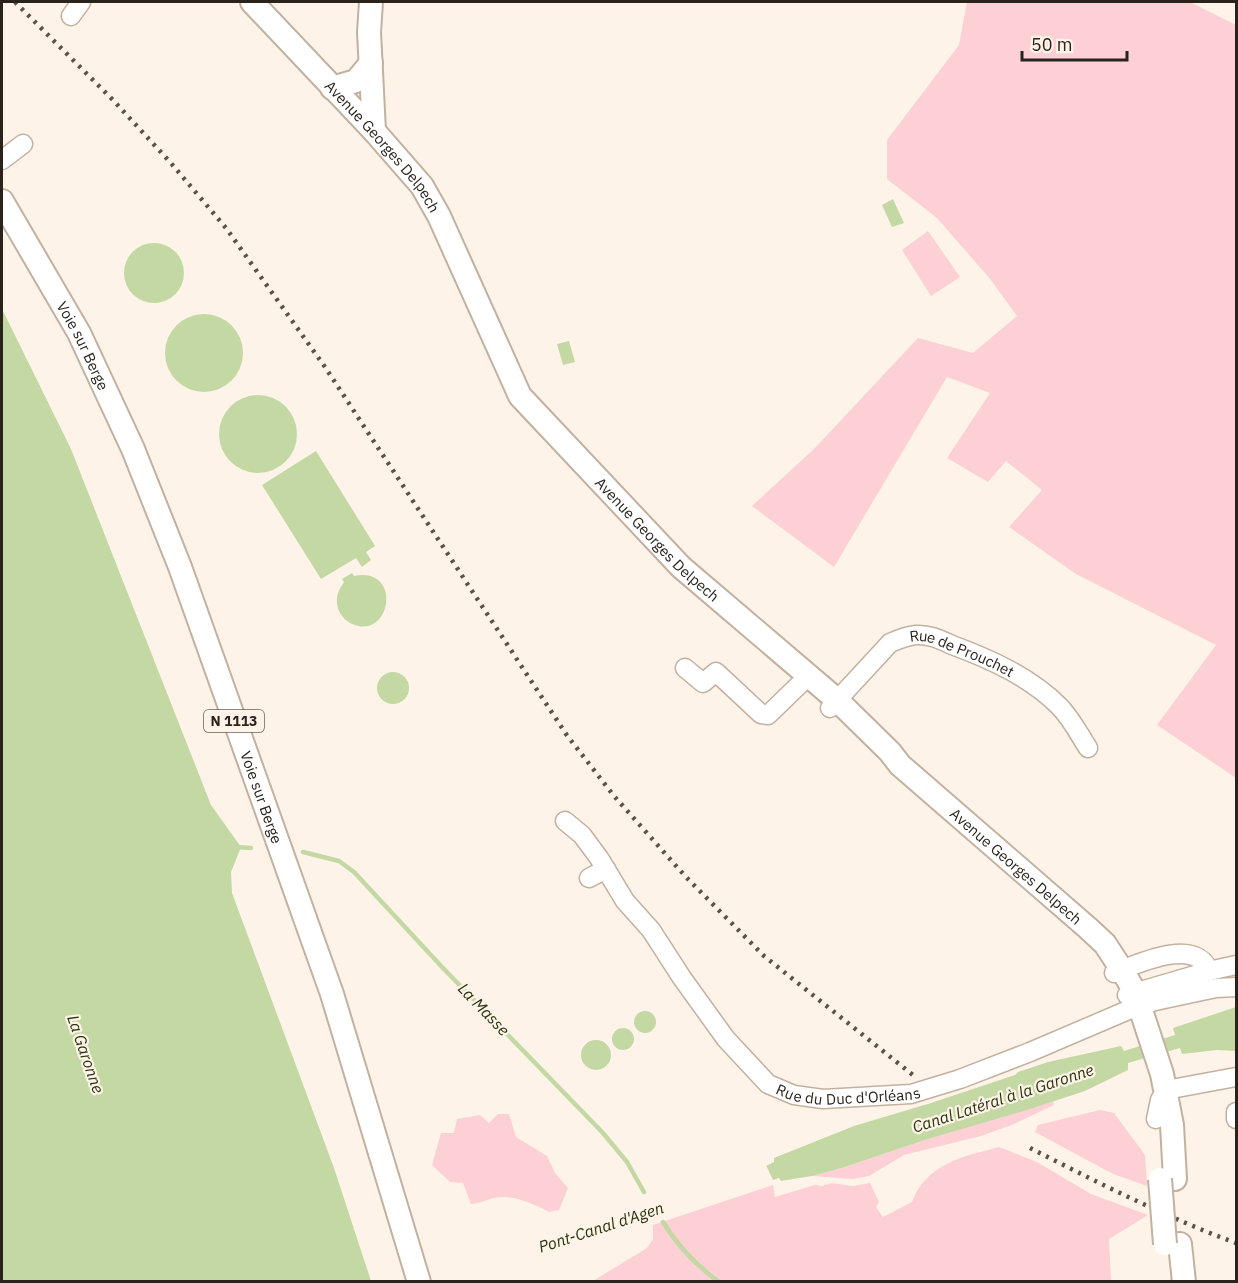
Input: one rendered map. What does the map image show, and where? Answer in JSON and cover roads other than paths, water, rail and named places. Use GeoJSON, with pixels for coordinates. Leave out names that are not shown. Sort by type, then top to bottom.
{"type":"FeatureCollection","features":[{"type":"Feature","properties":{"kind":"main road","name":"Avenue Georges Delpech"},"geometry":{"type":"LineString","coordinates":[[252,2],[374,131],[422,186],[436,210],[520,396],[681,567],[890,753],[900,765],[1019,867],[1073,923],[1105,944],[1137,1005]]}},
{"type":"Feature","properties":{"kind":"main road"},"geometry":{"type":"LineString","coordinates":[[371,2],[369,32],[374,131]]}},
{"type":"Feature","properties":{"kind":"main road"},"geometry":{"type":"LineString","coordinates":[[352,109],[356,81],[371,63]]}},
{"type":"Feature","properties":{"kind":"main road"},"geometry":{"type":"LineString","coordinates":[[332,88],[356,81]]}},
{"type":"Feature","properties":{"kind":"main road","name":"Voie sur Berge"},"geometry":{"type":"LineString","coordinates":[[2,201],[79,333],[133,449],[180,567],[332,994],[419,1281]]}},
{"type":"Feature","properties":{"kind":"main road"},"geometry":{"type":"LineString","coordinates":[[520,396],[543,433],[686,580],[801,682],[833,704]]}},
{"type":"Feature","properties":{"kind":"main road"},"geometry":{"type":"LineString","coordinates":[[1073,923],[1120,993],[1137,1005],[1164,1085],[1167,1179],[1173,1244],[1184,1281]]}},
{"type":"Feature","properties":{"kind":"main road"},"geometry":{"type":"LineString","coordinates":[[1169,1281],[1173,1244]]}},
{"type":"Feature","properties":{"kind":"street"},"geometry":{"type":"LineString","coordinates":[[2,160],[23,144]]}},
{"type":"Feature","properties":{"kind":"street","name":"Rue de Prouchet"},"geometry":{"type":"LineString","coordinates":[[833,704],[890,644],[903,637],[918,635],[931,637],[997,663],[1046,695],[1068,716],[1088,748]]}},
{"type":"Feature","properties":{"kind":"street"},"geometry":{"type":"LineString","coordinates":[[685,668],[703,683],[716,672],[761,714],[768,715],[801,682]]}},
{"type":"Feature","properties":{"kind":"street","name":"Rue du Duc d'Orléans"},"geometry":{"type":"LineString","coordinates":[[565,821],[582,835],[597,873],[651,930],[726,1039],[768,1084],[794,1095],[823,1099],[900,1096],[918,1092],[1030,1052],[1137,1005]]}},
{"type":"Feature","properties":{"kind":"street"},"geometry":{"type":"LineString","coordinates":[[1118,972],[1158,957],[1176,954],[1197,957],[1205,962],[1209,970]]}},
{"type":"Feature","properties":{"kind":"street"},"geometry":{"type":"LineString","coordinates":[[1137,1005],[1209,970],[1236,965]]}},
{"type":"Feature","properties":{"kind":"street"},"geometry":{"type":"LineString","coordinates":[[1137,1005],[1216,988],[1236,987]]}},
{"type":"Feature","properties":{"kind":"street"},"geometry":{"type":"LineString","coordinates":[[1164,1085],[1236,1077]]}},
{"type":"Feature","properties":{"kind":"street"},"geometry":{"type":"LineString","coordinates":[[1236,1112],[1236,1119]]}},
{"type":"Feature","properties":{"kind":"water"},"geometry":{"type":"Polygon","coordinates":[[[893,199],[904,223],[892,227],[882,205],[893,199]]]}},
{"type":"Feature","properties":{"kind":"water"},"geometry":{"type":"Polygon","coordinates":[[[154,243],[175,252],[184,273],[175,294],[154,303],[133,294],[124,273],[133,252],[154,243]]]}},
{"type":"Feature","properties":{"kind":"water","name":"La Garonne"},"geometry":{"type":"Polygon","coordinates":[[[2,309],[71,449],[211,805],[241,847],[231,872],[232,893],[334,1168],[371,1281],[2,1281],[2,309]]]}},
{"type":"Feature","properties":{"kind":"water"},"geometry":{"type":"Polygon","coordinates":[[[204,314],[219,317],[232,325],[240,338],[243,353],[240,368],[232,381],[219,389],[204,392],[189,389],[176,381],[168,368],[165,353],[168,338],[176,325],[189,317],[204,314]]]}},
{"type":"Feature","properties":{"kind":"water"},"geometry":{"type":"Polygon","coordinates":[[[569,341],[575,362],[563,365],[557,344],[569,341]]]}},
{"type":"Feature","properties":{"kind":"water"},"geometry":{"type":"Polygon","coordinates":[[[258,395],[273,398],[286,406],[294,419],[297,434],[294,449],[286,462],[273,470],[258,473],[243,470],[230,462],[222,449],[219,434],[222,419],[230,406],[243,398],[258,395]]]}},
{"type":"Feature","properties":{"kind":"water"},"geometry":{"type":"Polygon","coordinates":[[[316,451],[375,546],[366,552],[371,560],[362,567],[356,558],[321,579],[262,485],[316,451]]]}},
{"type":"Feature","properties":{"kind":"water"},"geometry":{"type":"Polygon","coordinates":[[[352,573],[354,576],[370,576],[380,582],[386,592],[386,604],[382,615],[375,623],[364,627],[350,623],[338,610],[337,598],[344,582],[342,579],[352,573]]]}},
{"type":"Feature","properties":{"kind":"water"},"geometry":{"type":"Polygon","coordinates":[[[393,672],[404,677],[409,688],[404,699],[393,704],[382,699],[377,688],[382,677],[393,672]]]}},
{"type":"Feature","properties":{"kind":"water","name":"Canal Latéral à la Garonne"},"geometry":{"type":"Polygon","coordinates":[[[1236,1007],[1236,1051],[1217,1050],[1182,1054],[1180,1048],[1128,1063],[1128,1070],[1085,1091],[1030,1109],[925,1140],[845,1167],[812,1176],[781,1181],[779,1178],[458,1281],[768,1165],[774,1162],[774,1158],[854,1126],[931,1103],[1048,1062],[1121,1046],[1124,1051],[1175,1035],[1173,1028],[1236,1007]]]}},
{"type":"Feature","properties":{"kind":"water"},"geometry":{"type":"Polygon","coordinates":[[[645,1011],[653,1014],[656,1022],[653,1030],[645,1033],[637,1030],[634,1022],[637,1014],[645,1011]]]}},
{"type":"Feature","properties":{"kind":"water"},"geometry":{"type":"Polygon","coordinates":[[[623,1028],[631,1031],[634,1039],[631,1047],[623,1050],[615,1047],[612,1039],[615,1031],[623,1028]]]}},
{"type":"Feature","properties":{"kind":"water"},"geometry":{"type":"Polygon","coordinates":[[[596,1040],[607,1044],[611,1055],[607,1066],[596,1070],[585,1066],[581,1055],[585,1044],[596,1040]]]}},
{"type":"Feature","properties":{"kind":"waterway","name":"La Masse"},"geometry":{"type":"LineString","coordinates":[[236,847],[251,848]]}},
{"type":"Feature","properties":{"kind":"waterway","name":"La Masse"},"geometry":{"type":"LineString","coordinates":[[303,852],[339,861],[354,872],[442,967],[603,1133],[627,1162],[644,1192]]}},
{"type":"Feature","properties":{"kind":"waterway","name":"La Masse"},"geometry":{"type":"LineString","coordinates":[[663,1222],[688,1255],[719,1282]]}},
{"type":"Feature","properties":{"kind":"railway"},"geometry":{"type":"LineString","coordinates":[[15,2],[112,99],[226,228],[325,367],[566,734],[614,796],[686,877],[764,956],[913,1075]]}},
{"type":"Feature","properties":{"kind":"railway"},"geometry":{"type":"LineString","coordinates":[[1030,1148],[1157,1210],[1236,1243]]}},
{"type":"Feature","properties":{"kind":"water label","name":"Pont-Canal d'Agen"},"geometry":{"type":"Point","coordinates":[601,1227]}}]}
